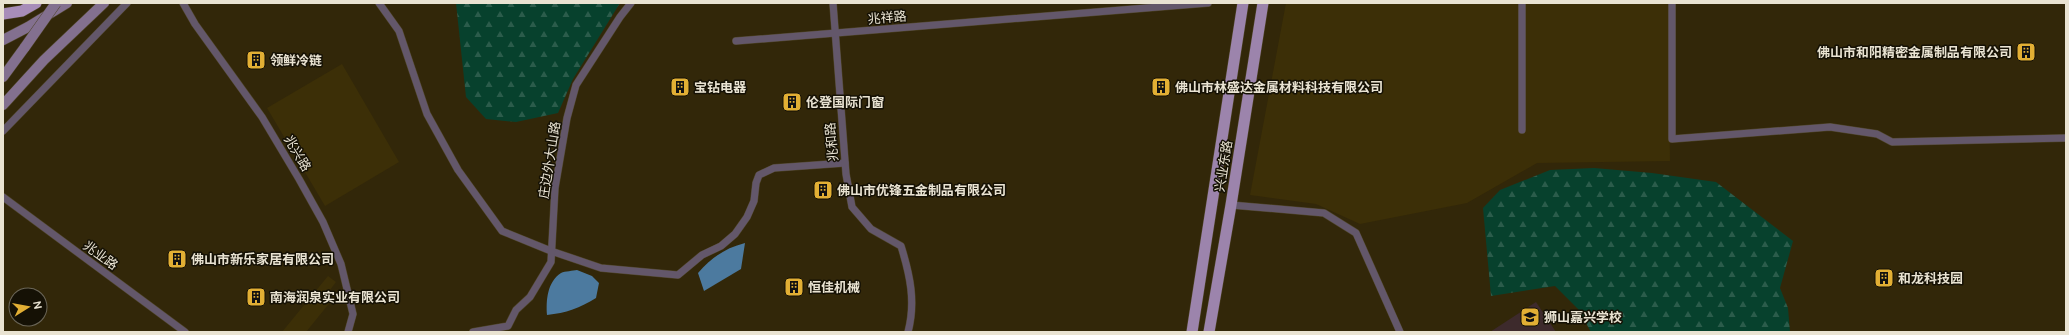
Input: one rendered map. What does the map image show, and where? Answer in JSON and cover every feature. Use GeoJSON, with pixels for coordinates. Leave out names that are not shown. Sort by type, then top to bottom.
{"type":"FeatureCollection","features":[{"type":"Feature","properties":{"kind":"highway"},"geometry":{"type":"LineString","coordinates":[[3,14],[22,11],[36,3]]}},
{"type":"Feature","properties":{"kind":"main road"},"geometry":{"type":"LineString","coordinates":[[3,77],[56,3]]}},
{"type":"Feature","properties":{"kind":"main road"},"geometry":{"type":"LineString","coordinates":[[3,40],[28,27],[67,3]]}},
{"type":"Feature","properties":{"kind":"main road"},"geometry":{"type":"LineString","coordinates":[[3,105],[44,60],[104,3]]}},
{"type":"Feature","properties":{"kind":"main road","name":"兴业东路"},"geometry":{"type":"LineString","coordinates":[[1192,332],[1243,3]]}},
{"type":"Feature","properties":{"kind":"main road","name":"兴业东路"},"geometry":{"type":"LineString","coordinates":[[1209,332],[1231,205],[1262,3]]}},
{"type":"Feature","properties":{"kind":"street"},"geometry":{"type":"LineString","coordinates":[[3,131],[127,3]]}},
{"type":"Feature","properties":{"kind":"street","name":"兆兴路"},"geometry":{"type":"LineString","coordinates":[[183,3],[195,24],[262,117],[323,222],[341,264],[353,314],[348,332]]}},
{"type":"Feature","properties":{"kind":"street"},"geometry":{"type":"LineString","coordinates":[[379,3],[398,31],[427,114],[458,170],[502,231],[551,251],[600,268],[678,275],[702,255],[721,246],[735,234],[747,217],[754,200],[756,183],[760,175],[774,168],[845,163]]}},
{"type":"Feature","properties":{"kind":"street","name":"庄边外大山路"},"geometry":{"type":"LineString","coordinates":[[473,332],[508,326],[516,310],[530,297],[551,262],[555,188],[567,118],[576,85],[620,17],[631,3]]}},
{"type":"Feature","properties":{"kind":"street","name":"兆和路"},"geometry":{"type":"LineString","coordinates":[[832,3],[845,163],[852,207],[871,229],[901,246],[910,277],[912,315],[908,332]]}},
{"type":"Feature","properties":{"kind":"street","name":"兆祥路"},"geometry":{"type":"LineString","coordinates":[[736,41],[1208,3]]}},
{"type":"Feature","properties":{"kind":"street"},"geometry":{"type":"LineString","coordinates":[[1522,3],[1522,130]]}},
{"type":"Feature","properties":{"kind":"street"},"geometry":{"type":"LineString","coordinates":[[1672,3],[1672,139],[1830,127],[1877,134],[1892,142],[2066,138]]}},
{"type":"Feature","properties":{"kind":"street","name":"兆业路"},"geometry":{"type":"LineString","coordinates":[[3,197],[185,332]]}},
{"type":"Feature","properties":{"kind":"street"},"geometry":{"type":"LineString","coordinates":[[1231,205],[1324,214],[1356,233],[1400,332]]}},
{"type":"Feature","properties":{"kind":"shaded area"},"geometry":{"type":"Polygon","coordinates":[[[1286,3],[1668,3],[1670,161],[1537,163],[1467,203],[1360,224],[1316,204],[1250,195],[1286,3]]]}},
{"type":"Feature","properties":{"kind":"shaded area"},"geometry":{"type":"Polygon","coordinates":[[[342,64],[399,162],[325,206],[267,108],[342,64]]]}},
{"type":"Feature","properties":{"kind":"shaded area"},"geometry":{"type":"Polygon","coordinates":[[[328,276],[336,282],[330,290],[336,295],[306,332],[282,332],[328,276]]]}},
{"type":"Feature","properties":{"kind":"shaded area","name":"狮山嘉兴学校"},"geometry":{"type":"Polygon","coordinates":[[[1536,302],[1556,332],[1490,332],[1536,302]]]}},
{"type":"Feature","properties":{"kind":"green space"},"geometry":{"type":"Polygon","coordinates":[[[456,3],[620,3],[573,79],[558,113],[516,122],[486,119],[466,97],[456,3]]]}},
{"type":"Feature","properties":{"kind":"green space"},"geometry":{"type":"Polygon","coordinates":[[[1594,168],[1652,173],[1716,182],[1793,241],[1780,288],[1788,308],[1790,332],[1591,332],[1578,309],[1555,286],[1491,296],[1483,208],[1500,190],[1550,170],[1594,168]]]}},
{"type":"Feature","properties":{"kind":"water"},"geometry":{"type":"Polygon","coordinates":[[[745,243],[741,269],[704,291],[698,273],[719,254],[745,243]]]}},
{"type":"Feature","properties":{"kind":"water"},"geometry":{"type":"Polygon","coordinates":[[[577,270],[592,276],[599,283],[596,298],[573,310],[547,315],[548,292],[553,281],[561,273],[577,270]]]}},
{"type":"Feature","properties":{"kind":"place","name":"佛山市和阳精密金属制品有限公司"},"geometry":{"type":"Point","coordinates":[2026,52]}},
{"type":"Feature","properties":{"kind":"place","name":"领鲜冷链"},"geometry":{"type":"Point","coordinates":[256,60]}},
{"type":"Feature","properties":{"kind":"place","name":"宝钻电器"},"geometry":{"type":"Point","coordinates":[680,87]}},
{"type":"Feature","properties":{"kind":"place","name":"佛山市林盛达金属材料科技有限公司"},"geometry":{"type":"Point","coordinates":[1161,87]}},
{"type":"Feature","properties":{"kind":"place","name":"伦登国际门窗"},"geometry":{"type":"Point","coordinates":[792,102]}},
{"type":"Feature","properties":{"kind":"place","name":"佛山市优锋五金制品有限公司"},"geometry":{"type":"Point","coordinates":[823,190]}},
{"type":"Feature","properties":{"kind":"place","name":"佛山市新乐家居有限公司"},"geometry":{"type":"Point","coordinates":[177,259]}},
{"type":"Feature","properties":{"kind":"place","name":"和龙科技园"},"geometry":{"type":"Point","coordinates":[1884,278]}},
{"type":"Feature","properties":{"kind":"place","name":"恒佳机械"},"geometry":{"type":"Point","coordinates":[794,287]}},
{"type":"Feature","properties":{"kind":"place","name":"南海润泉实业有限公司"},"geometry":{"type":"Point","coordinates":[256,297]}},
{"type":"Feature","properties":{"kind":"place","name":"狮山嘉兴学校"},"geometry":{"type":"Point","coordinates":[1530,317]}}]}
